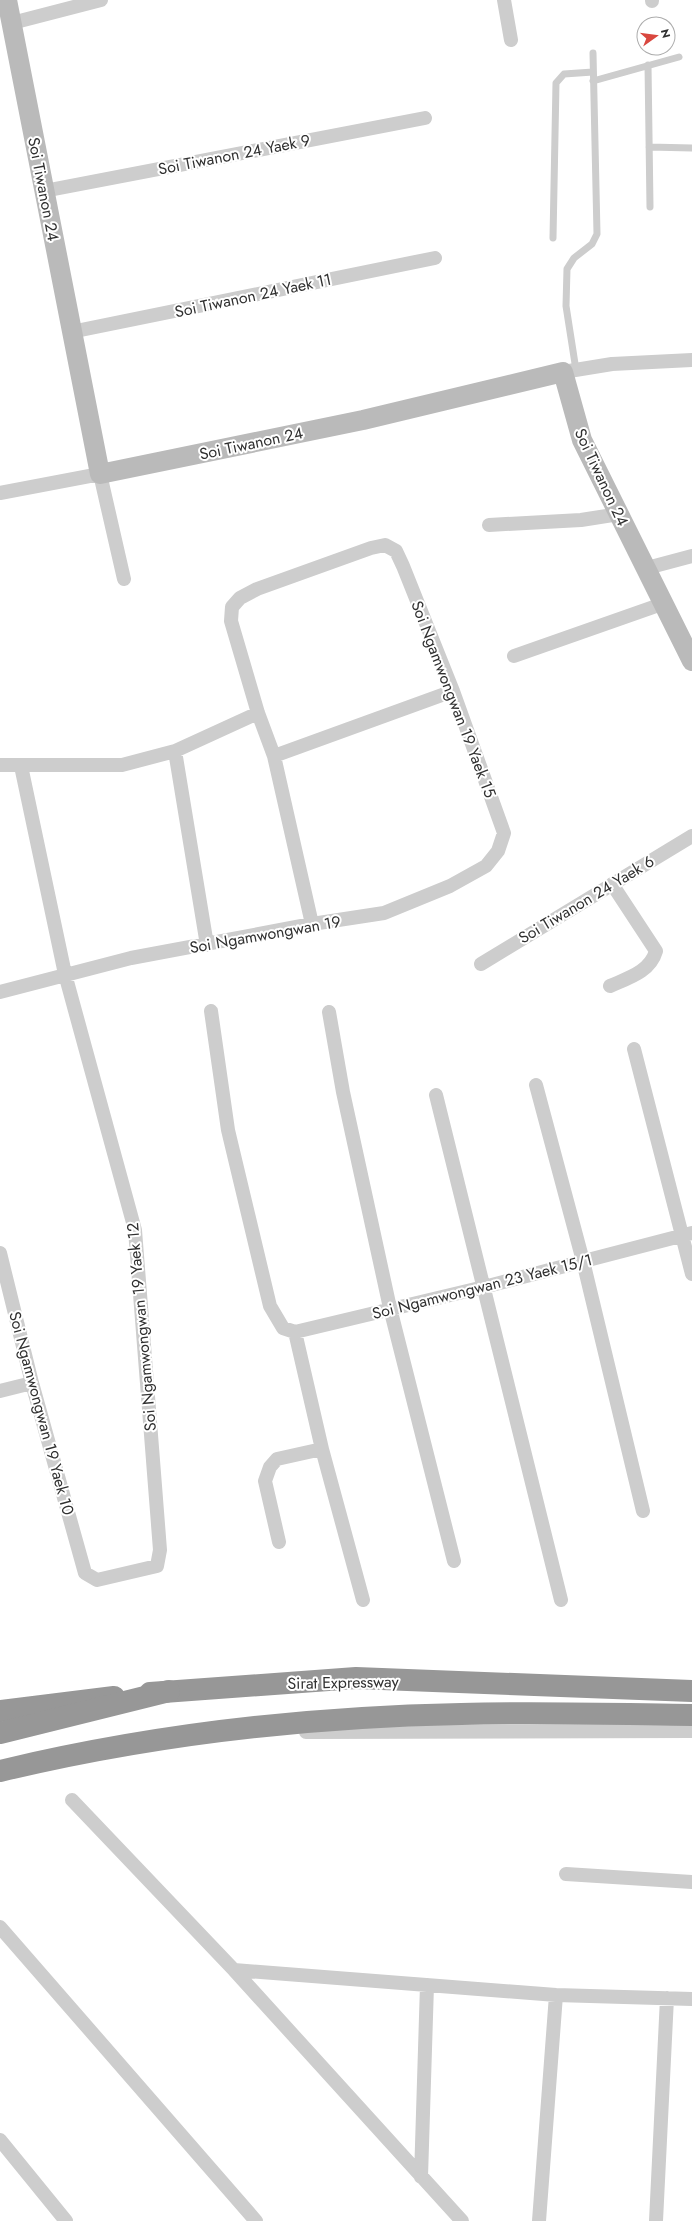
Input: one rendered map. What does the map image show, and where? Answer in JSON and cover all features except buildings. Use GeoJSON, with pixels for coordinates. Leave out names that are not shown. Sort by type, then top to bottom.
{"type":"FeatureCollection","features":[{"type":"Feature","properties":{"kind":"highway","name":"Sirat Expressway"},"geometry":{"type":"LineString","coordinates":[[0,1733],[169,1691],[356,1678],[692,1690]]}},
{"type":"Feature","properties":{"kind":"highway"},"geometry":{"type":"LineString","coordinates":[[0,1711],[169,1691]]}},
{"type":"Feature","properties":{"kind":"highway"},"geometry":{"type":"LineString","coordinates":[[0,1771],[130,1743],[272,1726],[460,1714],[692,1714]]}},
{"type":"Feature","properties":{"kind":"street","name":"Soi Tiwanon 24"},"geometry":{"type":"LineString","coordinates":[[7,0],[100,474],[363,420],[569,371],[582,440],[647,568],[662,604],[692,661]]}},
{"type":"Feature","properties":{"kind":"street"},"geometry":{"type":"LineString","coordinates":[[12,23],[101,0]]}},
{"type":"Feature","properties":{"kind":"street"},"geometry":{"type":"LineString","coordinates":[[504,0],[511,40]]}},
{"type":"Feature","properties":{"kind":"street","name":"Soi Tiwanon 24 Yaek 9"},"geometry":{"type":"LineString","coordinates":[[44,191],[425,118]]}},
{"type":"Feature","properties":{"kind":"street","name":"Soi Tiwanon 24 Yaek 11"},"geometry":{"type":"LineString","coordinates":[[71,332],[435,258]]}},
{"type":"Feature","properties":{"kind":"street"},"geometry":{"type":"LineString","coordinates":[[569,371],[612,364],[692,360]]}},
{"type":"Feature","properties":{"kind":"street"},"geometry":{"type":"LineString","coordinates":[[0,493],[100,474],[124,579]]}},
{"type":"Feature","properties":{"kind":"street"},"geometry":{"type":"LineString","coordinates":[[489,525],[581,520],[619,514]]}},
{"type":"Feature","properties":{"kind":"street","name":"Soi Ngamwongwan 19 Yaek 15"},"geometry":{"type":"LineString","coordinates":[[258,713],[231,621],[232,607],[240,598],[256,589],[371,548],[385,546],[396,551],[453,691],[504,833]]}},
{"type":"Feature","properties":{"kind":"street"},"geometry":{"type":"LineString","coordinates":[[647,568],[692,556]]}},
{"type":"Feature","properties":{"kind":"street"},"geometry":{"type":"LineString","coordinates":[[514,656],[662,604]]}},
{"type":"Feature","properties":{"kind":"street"},"geometry":{"type":"LineString","coordinates":[[274,756],[453,691]]}},
{"type":"Feature","properties":{"kind":"street"},"geometry":{"type":"LineString","coordinates":[[0,765],[122,765],[175,751],[258,713],[274,756],[312,924]]}},
{"type":"Feature","properties":{"kind":"street"},"geometry":{"type":"LineString","coordinates":[[175,751],[207,945]]}},
{"type":"Feature","properties":{"kind":"street"},"geometry":{"type":"LineString","coordinates":[[22,766],[65,974]]}},
{"type":"Feature","properties":{"kind":"street","name":"Soi Ngamwongwan 19"},"geometry":{"type":"LineString","coordinates":[[0,992],[131,958],[207,945],[312,924],[384,913],[450,886],[486,866],[498,851],[504,833]]}},
{"type":"Feature","properties":{"kind":"street","name":"Soi Tiwanon 24 Yaek 6"},"geometry":{"type":"LineString","coordinates":[[481,964],[692,836]]}},
{"type":"Feature","properties":{"kind":"street"},"geometry":{"type":"LineString","coordinates":[[610,986],[640,972],[653,961],[656,951],[612,884]]}},
{"type":"Feature","properties":{"kind":"street","name":"Soi Ngamwongwan 19 Yaek 12"},"geometry":{"type":"LineString","coordinates":[[65,974],[135,1230],[160,1550],[157,1566],[96,1580],[85,1573]]}},
{"type":"Feature","properties":{"kind":"street"},"geometry":{"type":"LineString","coordinates":[[211,1011],[228,1130],[270,1306],[283,1328],[295,1332],[322,1449],[363,1600]]}},
{"type":"Feature","properties":{"kind":"street"},"geometry":{"type":"LineString","coordinates":[[329,1012],[343,1092],[390,1308],[454,1561]]}},
{"type":"Feature","properties":{"kind":"street"},"geometry":{"type":"LineString","coordinates":[[634,1049],[687,1234],[692,1274]]}},
{"type":"Feature","properties":{"kind":"street"},"geometry":{"type":"LineString","coordinates":[[536,1085],[582,1261],[643,1511]]}},
{"type":"Feature","properties":{"kind":"street"},"geometry":{"type":"LineString","coordinates":[[436,1095],[561,1600]]}},
{"type":"Feature","properties":{"kind":"street","name":"Soi Ngamwongwan 23 Yaek 15/1"},"geometry":{"type":"LineString","coordinates":[[295,1332],[390,1308],[484,1287],[687,1234]]}},
{"type":"Feature","properties":{"kind":"street","name":"Soi Ngamwongwan 19 Yaek 10"},"geometry":{"type":"LineString","coordinates":[[0,1253],[32,1383],[85,1573]]}},
{"type":"Feature","properties":{"kind":"street"},"geometry":{"type":"LineString","coordinates":[[0,1391],[32,1383]]}},
{"type":"Feature","properties":{"kind":"street"},"geometry":{"type":"LineString","coordinates":[[279,1542],[265,1481],[270,1467],[277,1459],[322,1449]]}},
{"type":"Feature","properties":{"kind":"street"},"geometry":{"type":"LineString","coordinates":[[0,1760],[154,1731],[692,1731]]}},
{"type":"Feature","properties":{"kind":"street"},"geometry":{"type":"LineString","coordinates":[[72,1800],[234,1970],[462,2221]]}},
{"type":"Feature","properties":{"kind":"street"},"geometry":{"type":"LineString","coordinates":[[566,1874],[692,1882]]}},
{"type":"Feature","properties":{"kind":"street"},"geometry":{"type":"LineString","coordinates":[[0,1927],[256,2221]]}},
{"type":"Feature","properties":{"kind":"street"},"geometry":{"type":"LineString","coordinates":[[234,1970],[556,1995],[692,1999]]}},
{"type":"Feature","properties":{"kind":"street"},"geometry":{"type":"LineString","coordinates":[[421,2177],[427,1985]]}},
{"type":"Feature","properties":{"kind":"street"},"geometry":{"type":"LineString","coordinates":[[539,2221],[556,1995]]}},
{"type":"Feature","properties":{"kind":"street"},"geometry":{"type":"LineString","coordinates":[[656,2221],[666,1998]]}},
{"type":"Feature","properties":{"kind":"street"},"geometry":{"type":"LineString","coordinates":[[0,2140],[66,2221]]}},
{"type":"Feature","properties":{"kind":"lane"},"geometry":{"type":"LineString","coordinates":[[569,371],[566,306],[567,269],[574,258],[592,244],[597,234],[592,53]]}},
{"type":"Feature","properties":{"kind":"lane"},"geometry":{"type":"LineString","coordinates":[[593,80],[679,57]]}},
{"type":"Feature","properties":{"kind":"lane"},"geometry":{"type":"LineString","coordinates":[[648,65],[650,207]]}},
{"type":"Feature","properties":{"kind":"lane"},"geometry":{"type":"LineString","coordinates":[[553,238],[556,83],[564,74],[593,72]]}},
{"type":"Feature","properties":{"kind":"lane"},"geometry":{"type":"LineString","coordinates":[[649,148],[692,148]]}}]}
